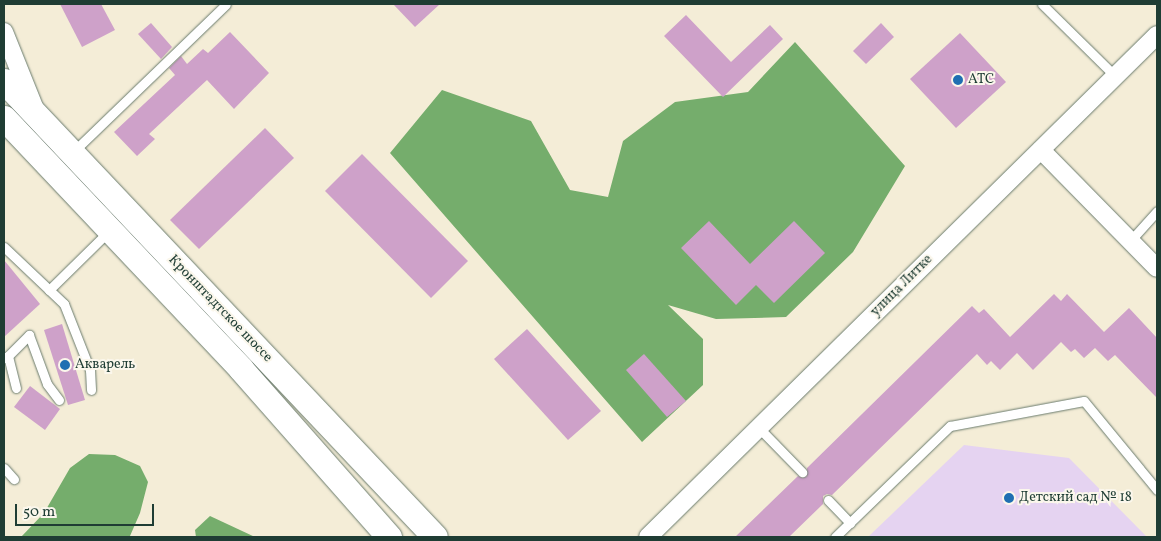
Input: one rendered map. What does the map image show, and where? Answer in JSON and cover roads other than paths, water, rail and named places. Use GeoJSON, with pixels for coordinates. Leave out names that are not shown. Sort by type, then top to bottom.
{"type":"FeatureCollection","features":[{"type":"Feature","properties":{"kind":"main road","name":"Кронштадтское шоссе"},"geometry":{"type":"LineString","coordinates":[[4,81],[435,537]]}},
{"type":"Feature","properties":{"kind":"main road","name":"Кронштадтское шоссе"},"geometry":{"type":"LineString","coordinates":[[4,118],[241,369],[389,537]]}},
{"type":"Feature","properties":{"kind":"street"},"geometry":{"type":"LineString","coordinates":[[4,32],[37,117]]}},
{"type":"Feature","properties":{"kind":"street","name":"улица Литке"},"geometry":{"type":"LineString","coordinates":[[648,537],[1157,35]]}},
{"type":"Feature","properties":{"kind":"street"},"geometry":{"type":"LineString","coordinates":[[1041,150],[1157,268]]}},
{"type":"Feature","properties":{"kind":"lane"},"geometry":{"type":"LineString","coordinates":[[72,153],[226,4]]}},
{"type":"Feature","properties":{"kind":"lane"},"geometry":{"type":"LineString","coordinates":[[1042,4],[1115,76]]}},
{"type":"Feature","properties":{"kind":"lane"},"geometry":{"type":"LineString","coordinates":[[1130,240],[1157,212]]}},
{"type":"Feature","properties":{"kind":"lane"},"geometry":{"type":"LineString","coordinates":[[49,290],[110,230]]}},
{"type":"Feature","properties":{"kind":"lane"},"geometry":{"type":"LineString","coordinates":[[4,248],[64,304],[90,370],[92,390]]}},
{"type":"Feature","properties":{"kind":"lane"},"geometry":{"type":"LineString","coordinates":[[16,388],[6,357],[29,335],[47,384],[59,400]]}},
{"type":"Feature","properties":{"kind":"lane"},"geometry":{"type":"LineString","coordinates":[[835,537],[950,426],[1084,401],[1157,490]]}},
{"type":"Feature","properties":{"kind":"lane"},"geometry":{"type":"LineString","coordinates":[[759,428],[802,472]]}},
{"type":"Feature","properties":{"kind":"lane"},"geometry":{"type":"LineString","coordinates":[[4,468],[14,479]]}},
{"type":"Feature","properties":{"kind":"lane"},"geometry":{"type":"LineString","coordinates":[[828,500],[850,523]]}},
{"type":"Feature","properties":{"kind":"place","name":"АТС"},"geometry":{"type":"Point","coordinates":[958,80]}},
{"type":"Feature","properties":{"kind":"place","name":"Акварель"},"geometry":{"type":"Point","coordinates":[65,365]}},
{"type":"Feature","properties":{"kind":"place","name":"Детский сад № 18"},"geometry":{"type":"Point","coordinates":[1009,498]}}]}
